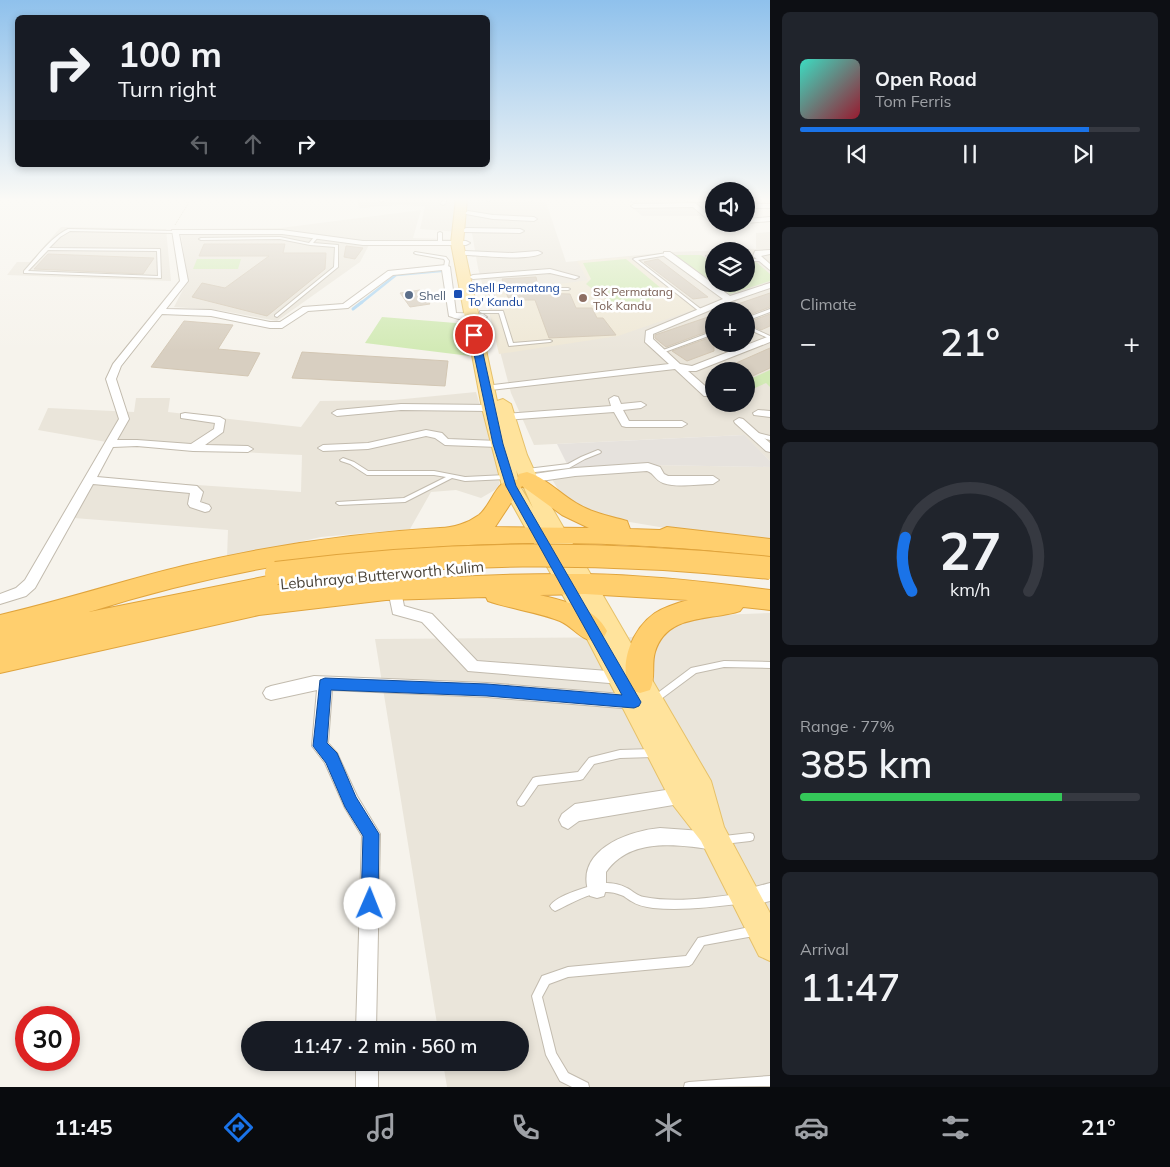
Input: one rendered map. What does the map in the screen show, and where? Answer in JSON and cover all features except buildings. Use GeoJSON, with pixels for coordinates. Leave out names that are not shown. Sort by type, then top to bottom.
{"type":"FeatureCollection","features":[{"type":"Feature","properties":{"kind":"highway"},"geometry":{"type":"LineString","coordinates":[[445,537],[480,528],[488,522],[517,478],[574,514],[602,524],[682,539]]}},
{"type":"Feature","properties":{"kind":"highway"},"geometry":{"type":"LineString","coordinates":[[64,610],[156,582],[278,555],[336,546],[445,537],[548,536],[682,539],[770,548]]}},
{"type":"Feature","properties":{"kind":"highway","name":"Lebuhraya Butterworth Kulim"},"geometry":{"type":"LineString","coordinates":[[0,626],[64,610],[441,555],[543,553],[640,556],[770,568]]}},
{"type":"Feature","properties":{"kind":"highway","name":"Lebuhraya Butterworth Kulim"},"geometry":{"type":"LineString","coordinates":[[0,644],[277,579],[512,565],[608,566],[705,572],[770,579]]}},
{"type":"Feature","properties":{"kind":"highway"},"geometry":{"type":"LineString","coordinates":[[0,661],[260,605],[395,590],[576,584],[682,589],[770,600]]}},
{"type":"Feature","properties":{"kind":"highway"},"geometry":{"type":"LineString","coordinates":[[450,587],[505,596],[569,613],[594,631]]}},
{"type":"Feature","properties":{"kind":"highway"},"geometry":{"type":"LineString","coordinates":[[636,691],[641,653],[655,626],[681,611],[720,604],[770,604]]}},
{"type":"Feature","properties":{"kind":"main road"},"geometry":{"type":"LineString","coordinates":[[465,250],[492,388],[490,408],[498,444],[693,793],[713,836],[758,895],[766,938]]}},
{"type":"Feature","properties":{"kind":"main road"},"geometry":{"type":"LineString","coordinates":[[471,280],[479,315]]}},
{"type":"Feature","properties":{"kind":"main road"},"geometry":{"type":"LineString","coordinates":[[492,388],[506,416],[517,478]]}},
{"type":"Feature","properties":{"kind":"main road"},"geometry":{"type":"LineString","coordinates":[[576,584],[594,631],[636,691],[661,752],[693,793]]}},
{"type":"Feature","properties":{"kind":"street"},"geometry":{"type":"LineString","coordinates":[[0,599],[21,592],[30,584],[124,419],[111,379],[116,366],[184,281],[178,250]]}},
{"type":"Feature","properties":{"kind":"street"},"geometry":{"type":"LineString","coordinates":[[480,250],[512,255],[538,254]]}},
{"type":"Feature","properties":{"kind":"street"},"geometry":{"type":"LineString","coordinates":[[770,252],[760,257],[770,267]]}},
{"type":"Feature","properties":{"kind":"street"},"geometry":{"type":"LineString","coordinates":[[668,254],[729,299]]}},
{"type":"Feature","properties":{"kind":"street"},"geometry":{"type":"LineString","coordinates":[[161,311],[211,313],[270,325],[282,325],[289,323],[306,309],[345,306],[391,273],[447,271],[471,280],[550,271],[575,277]]}},
{"type":"Feature","properties":{"kind":"street"},"geometry":{"type":"LineString","coordinates":[[447,271],[452,314],[479,315]]}},
{"type":"Feature","properties":{"kind":"street"},"geometry":{"type":"LineString","coordinates":[[724,302],[770,285]]}},
{"type":"Feature","properties":{"kind":"street"},"geometry":{"type":"LineString","coordinates":[[705,311],[653,330],[648,340],[705,391]]}},
{"type":"Feature","properties":{"kind":"street"},"geometry":{"type":"LineString","coordinates":[[492,388],[676,366],[693,369],[770,338]]}},
{"type":"Feature","properties":{"kind":"street"},"geometry":{"type":"LineString","coordinates":[[506,416],[616,404],[624,406],[641,405]]}},
{"type":"Feature","properties":{"kind":"street"},"geometry":{"type":"LineString","coordinates":[[616,404],[626,424],[682,424]]}},
{"type":"Feature","properties":{"kind":"street"},"geometry":{"type":"LineString","coordinates":[[337,413],[401,407],[490,408]]}},
{"type":"Feature","properties":{"kind":"street"},"geometry":{"type":"LineString","coordinates":[[758,413],[770,414]]}},
{"type":"Feature","properties":{"kind":"street"},"geometry":{"type":"LineString","coordinates":[[185,416],[220,420],[219,430],[194,448]]}},
{"type":"Feature","properties":{"kind":"street"},"geometry":{"type":"LineString","coordinates":[[738,421],[770,449]]}},
{"type":"Feature","properties":{"kind":"street"},"geometry":{"type":"LineString","coordinates":[[323,448],[368,446],[426,433],[438,435],[445,442],[498,444]]}},
{"type":"Feature","properties":{"kind":"street"},"geometry":{"type":"LineString","coordinates":[[110,444],[137,443],[194,448],[248,449]]}},
{"type":"Feature","properties":{"kind":"street"},"geometry":{"type":"LineString","coordinates":[[517,478],[648,467],[656,470],[660,477],[667,480],[713,480]]}},
{"type":"Feature","properties":{"kind":"street"},"geometry":{"type":"LineString","coordinates":[[88,480],[192,489],[197,492],[194,504],[205,508]]}},
{"type":"Feature","properties":{"kind":"street"},"geometry":{"type":"LineString","coordinates":[[395,590],[398,610],[427,618],[473,667],[636,691]]}},
{"type":"Feature","properties":{"kind":"street"},"geometry":{"type":"LineString","coordinates":[[271,693],[314,683],[487,690],[636,691]]}},
{"type":"Feature","properties":{"kind":"street"},"geometry":{"type":"LineString","coordinates":[[325,684],[320,746],[331,758],[351,802],[371,834],[366,1021]]}},
{"type":"Feature","properties":{"kind":"street"},"geometry":{"type":"LineString","coordinates":[[568,820],[575,813],[693,793]]}},
{"type":"Feature","properties":{"kind":"street"},"geometry":{"type":"LineString","coordinates":[[597,888],[594,875],[600,863],[617,848],[650,837],[713,836]]}},
{"type":"Feature","properties":{"kind":"street"},"geometry":{"type":"LineString","coordinates":[[367,1071],[367,1087]]}},
{"type":"Feature","properties":{"kind":"lane"},"geometry":{"type":"LineString","coordinates":[[48,250],[25,272],[160,277],[160,250],[130,250]]}},
{"type":"Feature","properties":{"kind":"lane"},"geometry":{"type":"LineString","coordinates":[[276,316],[336,267],[337,250]]}},
{"type":"Feature","properties":{"kind":"lane"},"geometry":{"type":"LineString","coordinates":[[416,254],[445,258],[447,261],[447,271]]}},
{"type":"Feature","properties":{"kind":"lane"},"geometry":{"type":"LineString","coordinates":[[668,254],[635,259],[705,307]]}},
{"type":"Feature","properties":{"kind":"lane"},"geometry":{"type":"LineString","coordinates":[[755,258],[760,257]]}},
{"type":"Feature","properties":{"kind":"lane"},"geometry":{"type":"LineString","coordinates":[[471,280],[490,290],[568,290]]}},
{"type":"Feature","properties":{"kind":"lane"},"geometry":{"type":"LineString","coordinates":[[490,290],[492,299]]}},
{"type":"Feature","properties":{"kind":"lane"},"geometry":{"type":"LineString","coordinates":[[755,316],[770,310]]}},
{"type":"Feature","properties":{"kind":"lane"},"geometry":{"type":"LineString","coordinates":[[479,315],[501,312],[510,345],[550,341]]}},
{"type":"Feature","properties":{"kind":"lane"},"geometry":{"type":"LineString","coordinates":[[755,330],[770,338]]}},
{"type":"Feature","properties":{"kind":"lane"},"geometry":{"type":"LineString","coordinates":[[660,352],[705,335]]}},
{"type":"Feature","properties":{"kind":"lane"},"geometry":{"type":"LineString","coordinates":[[753,434],[770,438]]}},
{"type":"Feature","properties":{"kind":"lane"},"geometry":{"type":"LineString","coordinates":[[342,460],[352,462],[367,473],[434,474],[464,480],[517,478],[569,466],[598,452]]}},
{"type":"Feature","properties":{"kind":"lane"},"geometry":{"type":"LineString","coordinates":[[339,504],[405,500],[449,478]]}},
{"type":"Feature","properties":{"kind":"lane"},"geometry":{"type":"LineString","coordinates":[[636,691],[694,670],[724,664],[770,666]]}},
{"type":"Feature","properties":{"kind":"lane"},"geometry":{"type":"LineString","coordinates":[[521,802],[536,781],[580,776],[592,761],[620,754],[661,752]]}},
{"type":"Feature","properties":{"kind":"lane"},"geometry":{"type":"LineString","coordinates":[[713,836],[750,837]]}},
{"type":"Feature","properties":{"kind":"lane"},"geometry":{"type":"LineString","coordinates":[[554,906],[597,888],[620,889],[640,901],[688,904],[758,895]]}},
{"type":"Feature","properties":{"kind":"lane"},"geometry":{"type":"LineString","coordinates":[[584,1087],[564,1076],[551,1055],[538,996],[546,980],[568,972],[689,961],[701,941],[766,938]]}},
{"type":"Feature","properties":{"kind":"lane"},"geometry":{"type":"LineString","coordinates":[[689,1087],[770,1081]]}},
{"type":"Feature","properties":{"kind":"shaded area"},"geometry":{"type":"Polygon","coordinates":[[[41,250],[168,250],[171,281],[7,275],[17,262],[30,262],[41,250]]]}},
{"type":"Feature","properties":{"kind":"shaded area"},"geometry":{"type":"Polygon","coordinates":[[[183,250],[366,250],[360,262],[277,321],[218,310],[174,307],[188,280],[183,250]]]}},
{"type":"Feature","properties":{"kind":"shaded area"},"geometry":{"type":"Polygon","coordinates":[[[475,250],[562,250],[566,262],[671,252],[705,251],[705,292],[755,292],[755,250],[770,250],[770,461],[743,435],[534,445],[511,393],[475,250]]]}},
{"type":"Feature","properties":{"kind":"shaded area","name":"SK Permatang Tok Kandu"},"geometry":{"type":"Polygon","coordinates":[[[628,257],[696,309],[618,336],[499,354],[483,286],[545,286],[588,280],[577,261],[628,257]]]}},
{"type":"Feature","properties":{"kind":"shaded area"},"geometry":{"type":"Polygon","coordinates":[[[476,392],[497,462],[500,487],[481,498],[456,490],[431,492],[410,529],[321,537],[227,558],[228,530],[74,518],[95,478],[301,492],[302,455],[135,447],[38,430],[48,408],[134,412],[136,398],[170,398],[168,412],[301,427],[320,401],[394,400],[476,392]]]}},
{"type":"Feature","properties":{"kind":"shaded area"},"geometry":{"type":"Polygon","coordinates":[[[744,435],[770,461],[770,467],[651,465],[570,470],[557,444],[744,435]]]}},
{"type":"Feature","properties":{"kind":"shaded area"},"geometry":{"type":"Polygon","coordinates":[[[651,465],[770,467],[770,538],[707,535],[594,516],[576,508],[559,491],[549,474],[651,465]]]}},
{"type":"Feature","properties":{"kind":"shaded area"},"geometry":{"type":"Polygon","coordinates":[[[770,613],[770,1087],[447,1087],[444,1071],[529,1071],[529,1021],[437,1021],[375,639],[657,637],[690,616],[770,613]]]}},
{"type":"Feature","properties":{"kind":"green space"},"geometry":{"type":"Polygon","coordinates":[[[675,255],[701,255],[705,257],[705,277],[675,255]]]}},
{"type":"Feature","properties":{"kind":"green space"},"geometry":{"type":"Polygon","coordinates":[[[197,259],[241,259],[238,269],[193,269],[197,259]]]}},
{"type":"Feature","properties":{"kind":"green space"},"geometry":{"type":"Polygon","coordinates":[[[626,259],[668,294],[619,309],[586,284],[591,279],[583,263],[626,259]]]}},
{"type":"Feature","properties":{"kind":"green space"},"geometry":{"type":"Polygon","coordinates":[[[755,261],[770,274],[770,281],[755,286],[755,261]]]}},
{"type":"Feature","properties":{"kind":"green space"},"geometry":{"type":"Polygon","coordinates":[[[382,317],[468,324],[470,356],[365,343],[382,317]]]}},
{"type":"Feature","properties":{"kind":"green space"},"geometry":{"type":"Polygon","coordinates":[[[770,370],[770,387],[766,383],[755,388],[755,377],[770,370]]]}},
{"type":"Feature","properties":{"kind":"waterway"},"geometry":{"type":"LineString","coordinates":[[361,303],[396,275],[441,271]]}},
{"type":"Feature","properties":{"kind":"waterway"},"geometry":{"type":"LineString","coordinates":[[353,309],[362,302]]}},
{"type":"Feature","properties":{"kind":"place","name":"Shell Permatang To' Kandu"},"geometry":{"type":"Point","coordinates":[458,294]}},
{"type":"Feature","properties":{"kind":"place","name":"Shell"},"geometry":{"type":"Point","coordinates":[409,295]}},
{"type":"Feature","properties":{"kind":"place","name":"SK Permatang Tok Kandu"},"geometry":{"type":"Point","coordinates":[583,298]}},
{"type":"Feature","properties":{"kind":"route"},"geometry":{"type":"LineString","coordinates":[[370,904],[371,834],[351,802],[331,758],[320,746],[325,684],[487,690],[560,698],[634,702],[511,486],[498,444],[474,335]]}}]}
